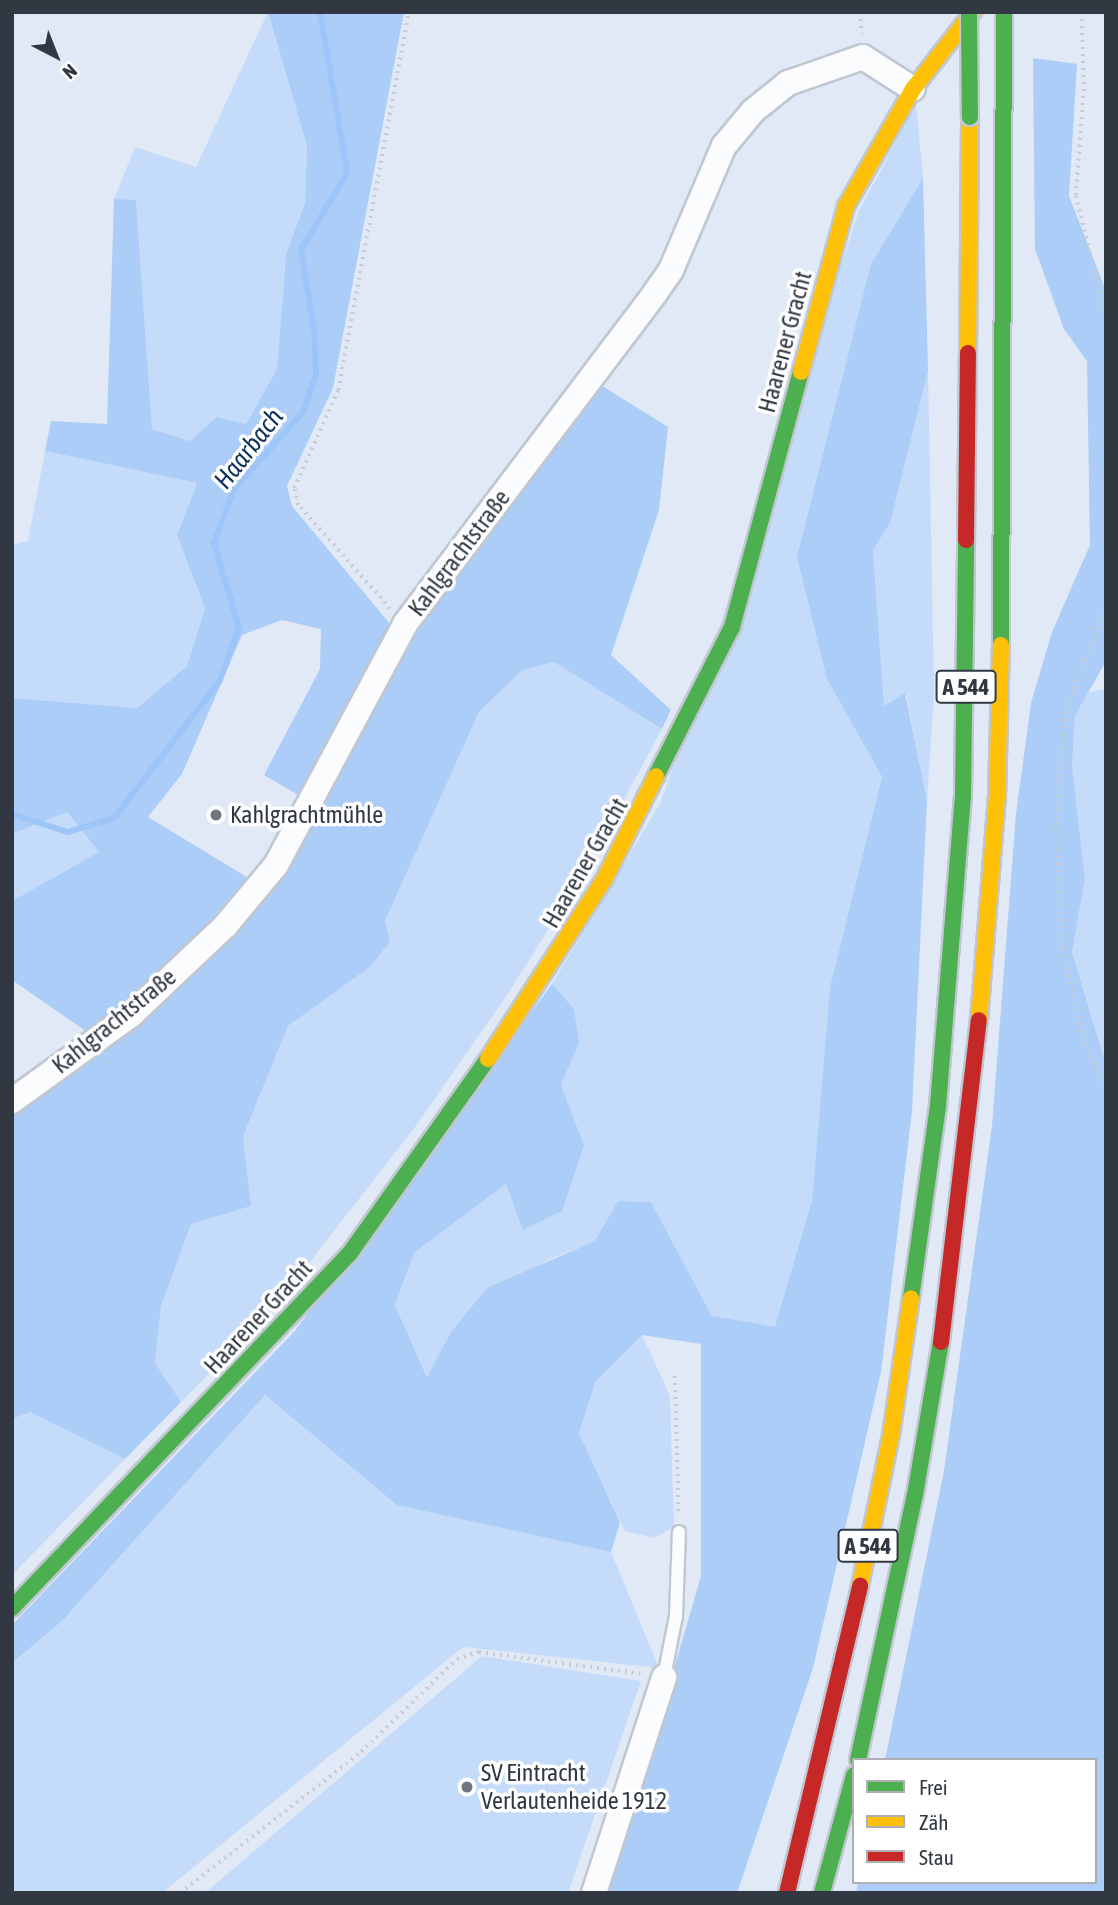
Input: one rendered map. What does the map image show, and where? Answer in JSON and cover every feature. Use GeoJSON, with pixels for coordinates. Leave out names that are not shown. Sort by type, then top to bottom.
{"type":"FeatureCollection","features":[{"type":"Feature","properties":{"kind":"main road","name":"Haarener Gracht"},"geometry":{"type":"LineString","coordinates":[[12,1608],[350,1252],[527,1005],[604,880],[732,627],[846,206],[913,89],[971,12]]}},
{"type":"Feature","properties":{"kind":"main road","name":"A 544"},"geometry":{"type":"LineString","coordinates":[[787,1893],[803,1835],[891,1435],[938,1106],[963,796],[971,12]]}},
{"type":"Feature","properties":{"kind":"main road","name":"A 544"},"geometry":{"type":"LineString","coordinates":[[858,1758],[915,1495],[947,1309],[984,973],[997,796],[1002,613],[1004,12]]}},
{"type":"Feature","properties":{"kind":"main road"},"geometry":{"type":"LineString","coordinates":[[822,1893],[852,1782]]}},
{"type":"Feature","properties":{"kind":"main road"},"geometry":{"type":"LineString","coordinates":[[775,1893],[803,1835]]}},
{"type":"Feature","properties":{"kind":"street","name":"Kahlgrachtstraße"},"geometry":{"type":"LineString","coordinates":[[12,1101],[132,1014],[226,925],[276,865],[405,624],[656,293],[671,270],[724,146],[753,111],[788,83],[863,57],[913,89]]}},
{"type":"Feature","properties":{"kind":"street"},"geometry":{"type":"LineString","coordinates":[[594,1893],[664,1677]]}},
{"type":"Feature","properties":{"kind":"lane"},"geometry":{"type":"LineString","coordinates":[[664,1677],[676,1616],[679,1532]]}},
{"type":"Feature","properties":{"kind":"path"},"geometry":{"type":"LineString","coordinates":[[405,624],[298,505],[294,488],[338,390],[409,12]]}},
{"type":"Feature","properties":{"kind":"path"},"geometry":{"type":"LineString","coordinates":[[1082,12],[1084,89],[1076,196],[1106,319]]}},
{"type":"Feature","properties":{"kind":"path"},"geometry":{"type":"LineString","coordinates":[[1106,608],[1066,712],[1056,828],[1063,948],[1085,1043],[1106,1087]]}},
{"type":"Feature","properties":{"kind":"path"},"geometry":{"type":"LineString","coordinates":[[675,1376],[679,1532]]}},
{"type":"Feature","properties":{"kind":"path"},"geometry":{"type":"LineString","coordinates":[[180,1893],[361,1752],[457,1659],[479,1652],[664,1677]]}},
{"type":"Feature","properties":{"kind":"shaded area"},"geometry":{"type":"Polygon","coordinates":[[[268,12],[307,146],[305,203],[286,254],[277,369],[246,424],[217,417],[191,441],[152,430],[136,201],[114,199],[135,147],[196,167],[268,12]]]}},
{"type":"Feature","properties":{"kind":"shaded area"},"geometry":{"type":"Polygon","coordinates":[[[268,12],[404,12],[333,388],[287,486],[292,506],[395,630],[305,799],[264,775],[320,669],[321,629],[282,620],[242,635],[182,774],[148,817],[255,882],[93,1036],[12,980],[12,901],[99,852],[67,812],[12,834],[12,698],[137,708],[187,666],[205,608],[177,535],[197,483],[45,451],[51,421],[107,424],[114,199],[136,200],[152,429],[190,441],[217,417],[246,424],[277,369],[286,254],[305,203],[307,146],[268,12]]]}},
{"type":"Feature","properties":{"kind":"shaded area"},"geometry":{"type":"Polygon","coordinates":[[[1033,58],[1077,64],[1069,196],[1106,291],[1106,661],[1075,716],[1072,765],[1085,879],[1072,952],[1106,1065],[1106,1893],[856,1893],[858,1884],[1097,1884],[1097,1758],[885,1758],[944,1471],[992,1126],[1016,814],[1031,703],[1052,632],[1090,545],[1087,361],[1064,329],[1035,249],[1033,58]]]}},
{"type":"Feature","properties":{"kind":"shaded area"},"geometry":{"type":"Polygon","coordinates":[[[916,104],[923,178],[871,264],[827,679],[882,777],[830,987],[812,1200],[775,1328],[712,1316],[651,1202],[618,1201],[596,1241],[547,1260],[451,1332],[428,1378],[395,1305],[414,1253],[506,1184],[584,1145],[561,1085],[579,1043],[552,984],[661,802],[859,211],[916,104]]]}},
{"type":"Feature","properties":{"kind":"shaded area"},"geometry":{"type":"Polygon","coordinates":[[[923,178],[928,371],[890,523],[873,550],[884,706],[905,693],[927,800],[912,1111],[881,1372],[813,1668],[737,1893],[609,1893],[701,1576],[701,1344],[642,1335],[596,1381],[579,1433],[620,1522],[611,1552],[397,1505],[265,1395],[62,1621],[12,1663],[12,1625],[294,1332],[552,984],[574,1009],[579,1043],[561,1085],[584,1145],[562,1211],[523,1230],[506,1184],[414,1253],[395,1305],[427,1377],[451,1332],[487,1288],[595,1241],[618,1201],[651,1202],[712,1316],[775,1327],[812,1200],[830,987],[882,777],[827,679],[797,557],[871,264],[923,178]]]}},
{"type":"Feature","properties":{"kind":"shaded area"},"geometry":{"type":"Polygon","coordinates":[[[928,371],[934,692],[927,800],[906,694],[884,706],[873,550],[890,522],[928,371]]]}},
{"type":"Feature","properties":{"kind":"shaded area"},"geometry":{"type":"Polygon","coordinates":[[[596,382],[668,427],[659,510],[611,655],[671,710],[662,729],[554,662],[522,670],[479,712],[385,921],[390,942],[370,967],[288,1026],[243,1137],[251,1206],[191,1224],[161,1306],[155,1363],[181,1402],[125,1459],[30,1412],[12,1419],[12,1110],[231,929],[410,630],[596,382]]]}},
{"type":"Feature","properties":{"kind":"shaded area"},"geometry":{"type":"Polygon","coordinates":[[[45,451],[197,483],[177,535],[205,608],[187,666],[137,708],[12,698],[12,545],[28,541],[45,451]]]}},
{"type":"Feature","properties":{"kind":"shaded area"},"geometry":{"type":"Polygon","coordinates":[[[554,662],[662,729],[587,868],[507,995],[415,1127],[274,1308],[181,1402],[155,1363],[161,1306],[191,1223],[251,1206],[243,1138],[288,1026],[370,967],[390,942],[385,921],[479,712],[522,669],[554,662]]]}},
{"type":"Feature","properties":{"kind":"shaded area"},"geometry":{"type":"Polygon","coordinates":[[[1106,689],[1106,1065],[1072,952],[1085,879],[1072,765],[1075,716],[1089,692],[1106,689]]]}},
{"type":"Feature","properties":{"kind":"shaded area"},"geometry":{"type":"Polygon","coordinates":[[[67,812],[99,852],[12,901],[12,834],[67,812]]]}},
{"type":"Feature","properties":{"kind":"shaded area"},"geometry":{"type":"Polygon","coordinates":[[[642,1335],[670,1396],[674,1527],[654,1538],[625,1531],[579,1433],[596,1381],[642,1335]]]}},
{"type":"Feature","properties":{"kind":"shaded area"},"geometry":{"type":"Polygon","coordinates":[[[265,1395],[397,1505],[611,1552],[659,1668],[463,1647],[162,1893],[12,1893],[12,1663],[62,1621],[265,1395]]]}},
{"type":"Feature","properties":{"kind":"shaded area"},"geometry":{"type":"Polygon","coordinates":[[[30,1412],[125,1459],[12,1575],[12,1419],[30,1412]]]}},
{"type":"Feature","properties":{"kind":"shaded area","name":"SV Eintracht Verlautenheide 1912"},"geometry":{"type":"Polygon","coordinates":[[[482,1656],[641,1681],[568,1893],[205,1893],[482,1656]]]}},
{"type":"Feature","properties":{"kind":"waterway","name":"Haarbach"},"geometry":{"type":"LineString","coordinates":[[12,814],[68,832],[114,818],[219,682],[239,628],[214,543],[234,489],[303,412],[316,375],[315,337],[301,250],[347,173],[320,12]]}},
{"type":"Feature","properties":{"kind":"traffic: fast"},"geometry":{"type":"LineString","coordinates":[[969,12],[970,117]]}},
{"type":"Feature","properties":{"kind":"traffic: fast"},"geometry":{"type":"LineString","coordinates":[[1001,645],[1004,12]]}},
{"type":"Feature","properties":{"kind":"traffic: fast"},"geometry":{"type":"LineString","coordinates":[[656,776],[732,627],[801,372]]}},
{"type":"Feature","properties":{"kind":"traffic: fast"},"geometry":{"type":"LineString","coordinates":[[911,1298],[938,1106],[963,796],[966,540]]}},
{"type":"Feature","properties":{"kind":"traffic: fast"},"geometry":{"type":"LineString","coordinates":[[12,1608],[350,1253],[488,1059]]}},
{"type":"Feature","properties":{"kind":"traffic: fast"},"geometry":{"type":"LineString","coordinates":[[858,1758],[915,1495],[941,1342]]}},
{"type":"Feature","properties":{"kind":"traffic: fast"},"geometry":{"type":"LineString","coordinates":[[822,1893],[852,1782]]}},
{"type":"Feature","properties":{"kind":"traffic: slow"},"geometry":{"type":"LineString","coordinates":[[801,372],[846,206],[913,89],[973,12]]}},
{"type":"Feature","properties":{"kind":"traffic: slow"},"geometry":{"type":"LineString","coordinates":[[968,353],[970,117]]}},
{"type":"Feature","properties":{"kind":"traffic: slow"},"geometry":{"type":"LineString","coordinates":[[979,1020],[997,796],[1001,645]]}},
{"type":"Feature","properties":{"kind":"traffic: slow"},"geometry":{"type":"LineString","coordinates":[[488,1059],[604,880],[656,776]]}},
{"type":"Feature","properties":{"kind":"traffic: slow"},"geometry":{"type":"LineString","coordinates":[[860,1586],[891,1435],[911,1298]]}},
{"type":"Feature","properties":{"kind":"traffic: jam"},"geometry":{"type":"LineString","coordinates":[[966,540],[968,353]]}},
{"type":"Feature","properties":{"kind":"traffic: jam"},"geometry":{"type":"LineString","coordinates":[[941,1342],[979,1020]]}},
{"type":"Feature","properties":{"kind":"traffic: jam"},"geometry":{"type":"LineString","coordinates":[[787,1893],[860,1586]]}},
{"type":"Feature","properties":{"kind":"place","name":"Kahlgrachtmühle"},"geometry":{"type":"Point","coordinates":[216,815]}},
{"type":"Feature","properties":{"kind":"place","name":"SV Eintracht Verlautenheide 1912"},"geometry":{"type":"Point","coordinates":[467,1787]}}]}
